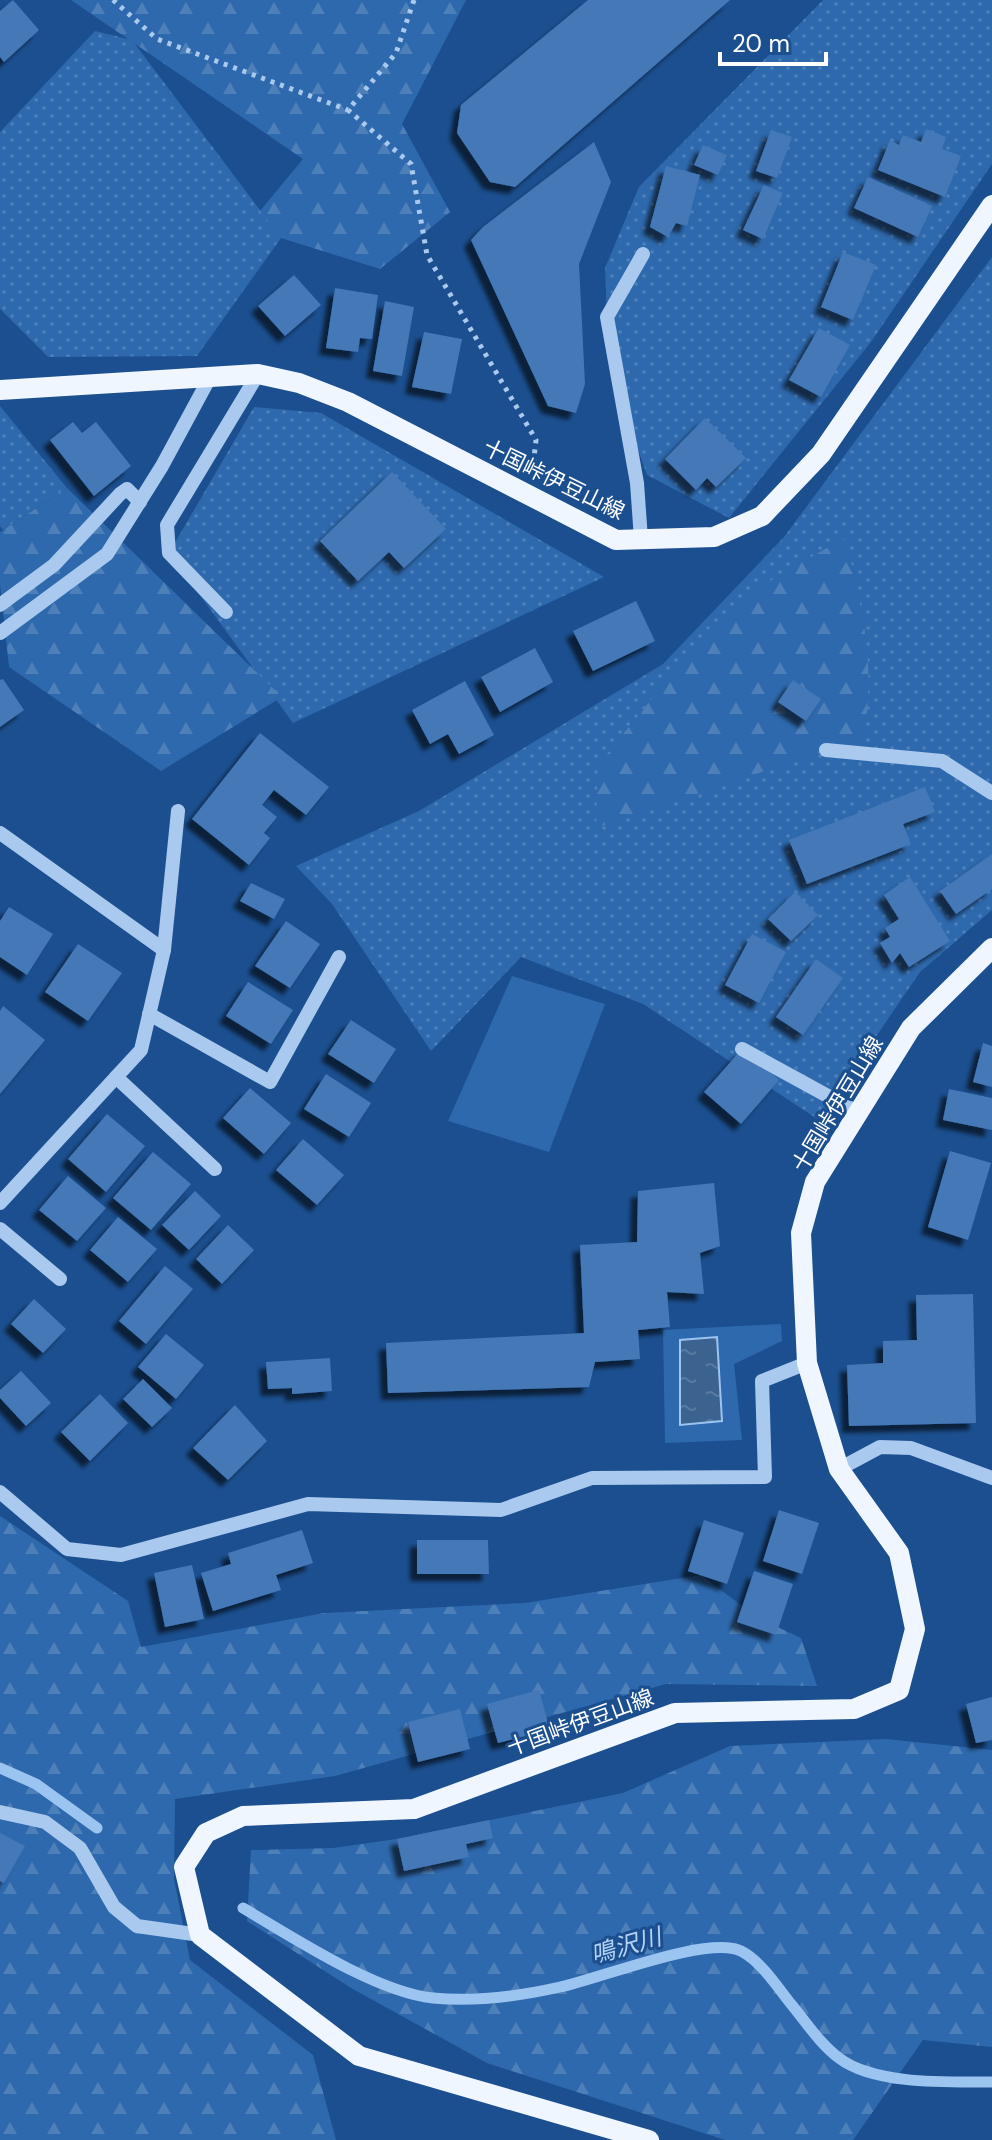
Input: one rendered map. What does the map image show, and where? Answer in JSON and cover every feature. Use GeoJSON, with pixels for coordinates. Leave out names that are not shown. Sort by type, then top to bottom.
{"type":"FeatureCollection","features":[{"type":"Feature","properties":{"kind":"main road","name":"十国峠伊豆山線"},"geometry":{"type":"LineString","coordinates":[[0,390],[258,374],[299,383],[348,402],[616,540],[714,537],[762,516],[821,454],[992,205]]}},
{"type":"Feature","properties":{"kind":"main road","name":"十国峠伊豆山線"},"geometry":{"type":"LineString","coordinates":[[200,1935],[184,1867],[206,1833],[243,1816],[414,1809],[675,1713],[854,1709],[899,1690],[915,1629],[899,1553],[839,1469],[807,1363],[801,1233],[815,1182],[911,1028],[992,948]]}},
{"type":"Feature","properties":{"kind":"main road"},"geometry":{"type":"LineString","coordinates":[[200,1935],[359,2056],[649,2140]]}},
{"type":"Feature","properties":{"kind":"street"},"geometry":{"type":"LineString","coordinates":[[641,539],[637,483],[607,317],[643,254]]}},
{"type":"Feature","properties":{"kind":"street"},"geometry":{"type":"LineString","coordinates":[[226,612],[169,553],[167,525],[258,374]]}},
{"type":"Feature","properties":{"kind":"street"},"geometry":{"type":"LineString","coordinates":[[0,633],[107,554],[209,379]]}},
{"type":"Feature","properties":{"kind":"street"},"geometry":{"type":"LineString","coordinates":[[0,605],[54,565],[120,494],[127,489],[140,502]]}},
{"type":"Feature","properties":{"kind":"street"},"geometry":{"type":"LineString","coordinates":[[826,750],[942,761],[992,793]]}},
{"type":"Feature","properties":{"kind":"street"},"geometry":{"type":"LineString","coordinates":[[0,1203],[141,1050],[164,950],[178,811]]}},
{"type":"Feature","properties":{"kind":"street"},"geometry":{"type":"LineString","coordinates":[[0,833],[164,950]]}},
{"type":"Feature","properties":{"kind":"street"},"geometry":{"type":"LineString","coordinates":[[149,1014],[270,1082],[339,957]]}},
{"type":"Feature","properties":{"kind":"street"},"geometry":{"type":"LineString","coordinates":[[742,1049],[857,1112]]}},
{"type":"Feature","properties":{"kind":"street"},"geometry":{"type":"LineString","coordinates":[[116,1077],[215,1169]]}},
{"type":"Feature","properties":{"kind":"street"},"geometry":{"type":"LineString","coordinates":[[0,1229],[60,1279]]}},
{"type":"Feature","properties":{"kind":"street"},"geometry":{"type":"LineString","coordinates":[[0,1492],[67,1549],[121,1555],[308,1504],[501,1510],[592,1478],[765,1477],[762,1381],[807,1363]]}},
{"type":"Feature","properties":{"kind":"street"},"geometry":{"type":"LineString","coordinates":[[839,1469],[880,1447],[911,1448],[992,1478]]}},
{"type":"Feature","properties":{"kind":"street"},"geometry":{"type":"LineString","coordinates":[[0,1812],[45,1822],[80,1848],[114,1907],[137,1926],[200,1935]]}},
{"type":"Feature","properties":{"kind":"path"},"geometry":{"type":"LineString","coordinates":[[113,0],[157,39],[348,110],[411,164],[427,255],[536,440],[530,496]]}},
{"type":"Feature","properties":{"kind":"path"},"geometry":{"type":"LineString","coordinates":[[348,110],[396,53],[414,0]]}},
{"type":"Feature","properties":{"kind":"green space"},"geometry":{"type":"Polygon","coordinates":[[[71,0],[466,0],[402,124],[450,212],[380,269],[281,238],[260,211],[303,159],[71,0]]]}},
{"type":"Feature","properties":{"kind":"green space"},"geometry":{"type":"Polygon","coordinates":[[[823,0],[992,0],[992,164],[871,342],[729,518],[647,475],[609,367],[605,268],[639,187],[823,0]]]}},
{"type":"Feature","properties":{"kind":"green space"},"geometry":{"type":"Polygon","coordinates":[[[95,31],[132,40],[281,238],[197,356],[48,357],[0,309],[0,132],[95,31]]]}},
{"type":"Feature","properties":{"kind":"green space"},"geometry":{"type":"Polygon","coordinates":[[[992,257],[992,910],[920,972],[819,1120],[643,1004],[521,957],[431,1051],[332,904],[296,866],[419,811],[663,664],[784,537],[992,257]]]}},
{"type":"Feature","properties":{"kind":"green space"},"geometry":{"type":"Polygon","coordinates":[[[0,406],[67,488],[3,530],[0,526],[0,406]]]}},
{"type":"Feature","properties":{"kind":"green space"},"geometry":{"type":"Polygon","coordinates":[[[254,407],[321,413],[604,577],[293,723],[169,553],[254,407]]]}},
{"type":"Feature","properties":{"kind":"green space"},"geometry":{"type":"Polygon","coordinates":[[[67,488],[282,697],[161,771],[9,667],[0,584],[0,532],[67,488]]]}},
{"type":"Feature","properties":{"kind":"green space"},"geometry":{"type":"Polygon","coordinates":[[[845,538],[866,638],[868,687],[863,738],[596,828],[598,765],[711,626],[777,576],[845,538]]]}},
{"type":"Feature","properties":{"kind":"green space"},"geometry":{"type":"Polygon","coordinates":[[[512,976],[605,1004],[549,1152],[448,1121],[512,976]]]}},
{"type":"Feature","properties":{"kind":"green space"},"geometry":{"type":"Polygon","coordinates":[[[781,1324],[782,1341],[734,1364],[742,1440],[665,1443],[663,1330],[781,1324]]]}},
{"type":"Feature","properties":{"kind":"green space"},"geometry":{"type":"Polygon","coordinates":[[[0,1516],[128,1601],[141,1647],[324,1613],[525,1603],[701,1575],[758,1618],[801,1638],[817,1686],[666,1684],[335,1776],[175,1799],[174,1879],[190,1960],[313,2055],[336,2140],[0,2140],[0,1516]]]}},
{"type":"Feature","properties":{"kind":"green space"},"geometry":{"type":"Polygon","coordinates":[[[886,1739],[992,1750],[992,2047],[923,2040],[853,2140],[725,2140],[487,2063],[351,1988],[247,1921],[251,1850],[333,1848],[397,1839],[623,1793],[730,1746],[886,1739]]]}},
{"type":"Feature","properties":{"kind":"water"},"geometry":{"type":"Polygon","coordinates":[[[717,1337],[722,1421],[680,1425],[680,1340],[717,1337]]]}},
{"type":"Feature","properties":{"kind":"building"},"geometry":{"type":"Polygon","coordinates":[[[13,0],[39,30],[4,62],[0,57],[0,11],[13,0]]]}},
{"type":"Feature","properties":{"kind":"building"},"geometry":{"type":"Polygon","coordinates":[[[588,0],[730,0],[515,187],[490,182],[457,133],[461,105],[588,0]]]}},
{"type":"Feature","properties":{"kind":"building"},"geometry":{"type":"Polygon","coordinates":[[[926,129],[946,137],[942,149],[961,156],[945,197],[878,170],[890,140],[899,145],[903,135],[921,142],[926,129]]]}},
{"type":"Feature","properties":{"kind":"building"},"geometry":{"type":"Polygon","coordinates":[[[771,130],[792,137],[777,178],[756,171],[771,130]]]}},
{"type":"Feature","properties":{"kind":"building"},"geometry":{"type":"Polygon","coordinates":[[[594,142],[611,182],[579,264],[585,384],[576,413],[548,406],[471,240],[483,227],[594,142]]]}},
{"type":"Feature","properties":{"kind":"building"},"geometry":{"type":"Polygon","coordinates":[[[703,145],[727,155],[718,175],[694,165],[703,145]]]}},
{"type":"Feature","properties":{"kind":"building"},"geometry":{"type":"Polygon","coordinates":[[[666,166],[700,175],[687,226],[676,223],[668,237],[650,227],[666,166]]]}},
{"type":"Feature","properties":{"kind":"building"},"geometry":{"type":"Polygon","coordinates":[[[868,177],[932,206],[918,237],[854,208],[868,177]]]}},
{"type":"Feature","properties":{"kind":"building"},"geometry":{"type":"Polygon","coordinates":[[[764,185],[783,193],[763,239],[743,230],[764,185]]]}},
{"type":"Feature","properties":{"kind":"building"},"geometry":{"type":"Polygon","coordinates":[[[843,252],[876,265],[853,320],[821,307],[843,252]]]}},
{"type":"Feature","properties":{"kind":"building"},"geometry":{"type":"Polygon","coordinates":[[[294,275],[321,305],[285,336],[258,306],[294,275]]]}},
{"type":"Feature","properties":{"kind":"building"},"geometry":{"type":"Polygon","coordinates":[[[335,288],[378,295],[372,339],[360,338],[358,352],[326,348],[335,288]]]}},
{"type":"Feature","properties":{"kind":"building"},"geometry":{"type":"Polygon","coordinates":[[[385,301],[414,307],[402,376],[373,371],[385,301]]]}},
{"type":"Feature","properties":{"kind":"building"},"geometry":{"type":"Polygon","coordinates":[[[819,328],[850,345],[821,397],[789,380],[819,328]]]}},
{"type":"Feature","properties":{"kind":"building"},"geometry":{"type":"Polygon","coordinates":[[[424,332],[462,339],[451,394],[412,387],[424,332]]]}},
{"type":"Feature","properties":{"kind":"building"},"geometry":{"type":"Polygon","coordinates":[[[705,418],[746,458],[716,487],[707,478],[696,490],[665,459],[705,418]]]}},
{"type":"Feature","properties":{"kind":"building"},"geometry":{"type":"Polygon","coordinates":[[[73,422],[82,433],[96,422],[131,466],[94,496],[50,440],[73,422]]]}},
{"type":"Feature","properties":{"kind":"building"},"geometry":{"type":"Polygon","coordinates":[[[392,472],[446,529],[404,568],[389,552],[358,581],[320,541],[392,472]]]}},
{"type":"Feature","properties":{"kind":"building"},"geometry":{"type":"Polygon","coordinates":[[[636,601],[655,641],[593,671],[573,631],[636,601]]]}},
{"type":"Feature","properties":{"kind":"building"},"geometry":{"type":"Polygon","coordinates":[[[535,648],[553,682],[500,712],[481,677],[535,648]]]}},
{"type":"Feature","properties":{"kind":"building"},"geometry":{"type":"Polygon","coordinates":[[[3,679],[24,710],[0,727],[0,680],[3,679]]]}},
{"type":"Feature","properties":{"kind":"building"},"geometry":{"type":"Polygon","coordinates":[[[793,680],[821,699],[806,721],[778,702],[793,680]]]}},
{"type":"Feature","properties":{"kind":"building"},"geometry":{"type":"Polygon","coordinates":[[[465,681],[494,735],[459,754],[448,734],[430,744],[412,710],[465,681]]]}},
{"type":"Feature","properties":{"kind":"building"},"geometry":{"type":"Polygon","coordinates":[[[260,733],[329,787],[306,815],[274,790],[262,805],[277,817],[264,833],[270,838],[249,865],[192,819],[260,733]]]}},
{"type":"Feature","properties":{"kind":"building"},"geometry":{"type":"Polygon","coordinates":[[[925,787],[935,812],[903,824],[911,844],[807,884],[789,840],[925,787]]]}},
{"type":"Feature","properties":{"kind":"building"},"geometry":{"type":"Polygon","coordinates":[[[992,854],[992,889],[956,914],[940,891],[992,854]]]}},
{"type":"Feature","properties":{"kind":"building"},"geometry":{"type":"Polygon","coordinates":[[[910,877],[950,941],[909,967],[900,953],[892,963],[880,943],[890,937],[885,928],[899,919],[884,895],[910,877]]]}},
{"type":"Feature","properties":{"kind":"building"},"geometry":{"type":"Polygon","coordinates":[[[251,883],[285,899],[274,919],[240,901],[251,883]]]}},
{"type":"Feature","properties":{"kind":"building"},"geometry":{"type":"Polygon","coordinates":[[[795,892],[818,915],[791,941],[768,919],[795,892]]]}},
{"type":"Feature","properties":{"kind":"building"},"geometry":{"type":"Polygon","coordinates":[[[9,907],[53,934],[27,975],[0,957],[0,921],[9,907]]]}},
{"type":"Feature","properties":{"kind":"building"},"geometry":{"type":"Polygon","coordinates":[[[286,921],[320,944],[290,988],[255,966],[286,921]]]}},
{"type":"Feature","properties":{"kind":"building"},"geometry":{"type":"Polygon","coordinates":[[[752,934],[786,952],[759,1003],[725,985],[752,934]]]}},
{"type":"Feature","properties":{"kind":"building"},"geometry":{"type":"Polygon","coordinates":[[[78,944],[122,973],[88,1021],[45,992],[78,944]]]}},
{"type":"Feature","properties":{"kind":"building"},"geometry":{"type":"Polygon","coordinates":[[[816,959],[843,978],[803,1035],[776,1017],[816,959]]]}},
{"type":"Feature","properties":{"kind":"building"},"geometry":{"type":"Polygon","coordinates":[[[248,982],[293,1010],[271,1044],[226,1016],[248,982]]]}},
{"type":"Feature","properties":{"kind":"building"},"geometry":{"type":"Polygon","coordinates":[[[3,1006],[45,1040],[0,1094],[0,1011],[3,1006]]]}},
{"type":"Feature","properties":{"kind":"building"},"geometry":{"type":"Polygon","coordinates":[[[351,1020],[396,1049],[374,1083],[328,1054],[351,1020]]]}},
{"type":"Feature","properties":{"kind":"building"},"geometry":{"type":"Polygon","coordinates":[[[983,1043],[992,1046],[992,1087],[973,1082],[983,1043]]]}},
{"type":"Feature","properties":{"kind":"building"},"geometry":{"type":"Polygon","coordinates":[[[742,1049],[779,1080],[741,1124],[704,1092],[742,1049]]]}},
{"type":"Feature","properties":{"kind":"building"},"geometry":{"type":"Polygon","coordinates":[[[326,1074],[371,1103],[349,1137],[304,1109],[326,1074]]]}},
{"type":"Feature","properties":{"kind":"building"},"geometry":{"type":"Polygon","coordinates":[[[250,1088],[291,1123],[264,1154],[223,1118],[250,1088]]]}},
{"type":"Feature","properties":{"kind":"building"},"geometry":{"type":"Polygon","coordinates":[[[949,1089],[992,1098],[992,1130],[943,1120],[949,1089]]]}},
{"type":"Feature","properties":{"kind":"building"},"geometry":{"type":"Polygon","coordinates":[[[107,1114],[145,1146],[106,1192],[68,1159],[107,1114]]]}},
{"type":"Feature","properties":{"kind":"building"},"geometry":{"type":"Polygon","coordinates":[[[303,1139],[344,1175],[317,1205],[276,1170],[303,1139]]]}},
{"type":"Feature","properties":{"kind":"building"},"geometry":{"type":"Polygon","coordinates":[[[950,1151],[991,1163],[968,1240],[928,1227],[950,1151]]]}},
{"type":"Feature","properties":{"kind":"building"},"geometry":{"type":"Polygon","coordinates":[[[153,1152],[191,1184],[151,1230],[113,1198],[153,1152]]]}},
{"type":"Feature","properties":{"kind":"building"},"geometry":{"type":"Polygon","coordinates":[[[68,1176],[106,1208],[77,1241],[39,1210],[68,1176]]]}},
{"type":"Feature","properties":{"kind":"building"},"geometry":{"type":"Polygon","coordinates":[[[714,1183],[720,1246],[700,1253],[704,1294],[667,1292],[670,1327],[638,1330],[640,1359],[595,1362],[589,1387],[388,1393],[386,1343],[584,1333],[580,1245],[637,1242],[638,1191],[714,1183]]]}},
{"type":"Feature","properties":{"kind":"building"},"geometry":{"type":"Polygon","coordinates":[[[195,1191],[221,1216],[189,1250],[162,1225],[195,1191]]]}},
{"type":"Feature","properties":{"kind":"building"},"geometry":{"type":"Polygon","coordinates":[[[118,1217],[157,1249],[128,1282],[90,1250],[118,1217]]]}},
{"type":"Feature","properties":{"kind":"building"},"geometry":{"type":"Polygon","coordinates":[[[228,1225],[254,1250],[222,1284],[196,1259],[228,1225]]]}},
{"type":"Feature","properties":{"kind":"building"},"geometry":{"type":"Polygon","coordinates":[[[165,1266],[193,1289],[146,1344],[119,1321],[165,1266]]]}},
{"type":"Feature","properties":{"kind":"building"},"geometry":{"type":"Polygon","coordinates":[[[973,1294],[976,1423],[849,1426],[847,1365],[883,1363],[883,1341],[917,1340],[916,1295],[973,1294]]]}},
{"type":"Feature","properties":{"kind":"building"},"geometry":{"type":"Polygon","coordinates":[[[34,1299],[66,1329],[43,1353],[11,1324],[34,1299]]]}},
{"type":"Feature","properties":{"kind":"building"},"geometry":{"type":"Polygon","coordinates":[[[166,1334],[204,1365],[176,1399],[138,1367],[166,1334]]]}},
{"type":"Feature","properties":{"kind":"building"},"geometry":{"type":"Polygon","coordinates":[[[330,1358],[332,1391],[292,1394],[292,1388],[268,1389],[266,1362],[330,1358]]]}},
{"type":"Feature","properties":{"kind":"building"},"geometry":{"type":"Polygon","coordinates":[[[21,1371],[51,1403],[26,1426],[0,1398],[0,1390],[21,1371]]]}},
{"type":"Feature","properties":{"kind":"building"},"geometry":{"type":"Polygon","coordinates":[[[143,1379],[172,1408],[152,1427],[123,1399],[143,1379]]]}},
{"type":"Feature","properties":{"kind":"building"},"geometry":{"type":"Polygon","coordinates":[[[100,1394],[128,1423],[90,1461],[61,1432],[100,1394]]]}},
{"type":"Feature","properties":{"kind":"building"},"geometry":{"type":"Polygon","coordinates":[[[235,1405],[267,1441],[228,1480],[193,1448],[235,1405]]]}},
{"type":"Feature","properties":{"kind":"building"},"geometry":{"type":"Polygon","coordinates":[[[779,1510],[819,1523],[802,1574],[763,1561],[779,1510]]]}},
{"type":"Feature","properties":{"kind":"building"},"geometry":{"type":"Polygon","coordinates":[[[704,1520],[744,1533],[727,1584],[688,1571],[704,1520]]]}},
{"type":"Feature","properties":{"kind":"building"},"geometry":{"type":"Polygon","coordinates":[[[302,1530],[313,1563],[276,1575],[281,1590],[213,1611],[201,1573],[231,1564],[228,1553],[302,1530]]]}},
{"type":"Feature","properties":{"kind":"building"},"geometry":{"type":"Polygon","coordinates":[[[417,1540],[488,1540],[489,1574],[417,1574],[417,1540]]]}},
{"type":"Feature","properties":{"kind":"building"},"geometry":{"type":"Polygon","coordinates":[[[192,1565],[204,1619],[165,1627],[154,1573],[192,1565]]]}},
{"type":"Feature","properties":{"kind":"building"},"geometry":{"type":"Polygon","coordinates":[[[754,1571],[793,1584],[776,1635],[737,1622],[754,1571]]]}},
{"type":"Feature","properties":{"kind":"building"},"geometry":{"type":"Polygon","coordinates":[[[539,1690],[550,1730],[498,1743],[487,1704],[539,1690]]]}},
{"type":"Feature","properties":{"kind":"building"},"geometry":{"type":"Polygon","coordinates":[[[992,1697],[992,1740],[976,1743],[966,1704],[992,1697]]]}},
{"type":"Feature","properties":{"kind":"building"},"geometry":{"type":"Polygon","coordinates":[[[460,1709],[470,1749],[418,1762],[408,1722],[460,1709]]]}},
{"type":"Feature","properties":{"kind":"building"},"geometry":{"type":"Polygon","coordinates":[[[489,1820],[493,1838],[466,1844],[469,1857],[404,1871],[397,1839],[489,1820]]]}},
{"type":"Feature","properties":{"kind":"building"},"geometry":{"type":"Polygon","coordinates":[[[0,1833],[25,1846],[4,1883],[0,1881],[0,1833]]]}},
{"type":"Feature","properties":{"kind":"waterway","name":"鳴沢川"},"geometry":{"type":"LineString","coordinates":[[0,1768],[36,1784],[97,1828]]}},
{"type":"Feature","properties":{"kind":"waterway","name":"鳴沢川"},"geometry":{"type":"LineString","coordinates":[[243,1908],[361,1975],[411,1994],[433,1998],[481,1999],[529,1993],[679,1953],[725,1948],[741,1951],[762,1968],[826,2046],[854,2067],[912,2080],[992,2082]]}}]}
